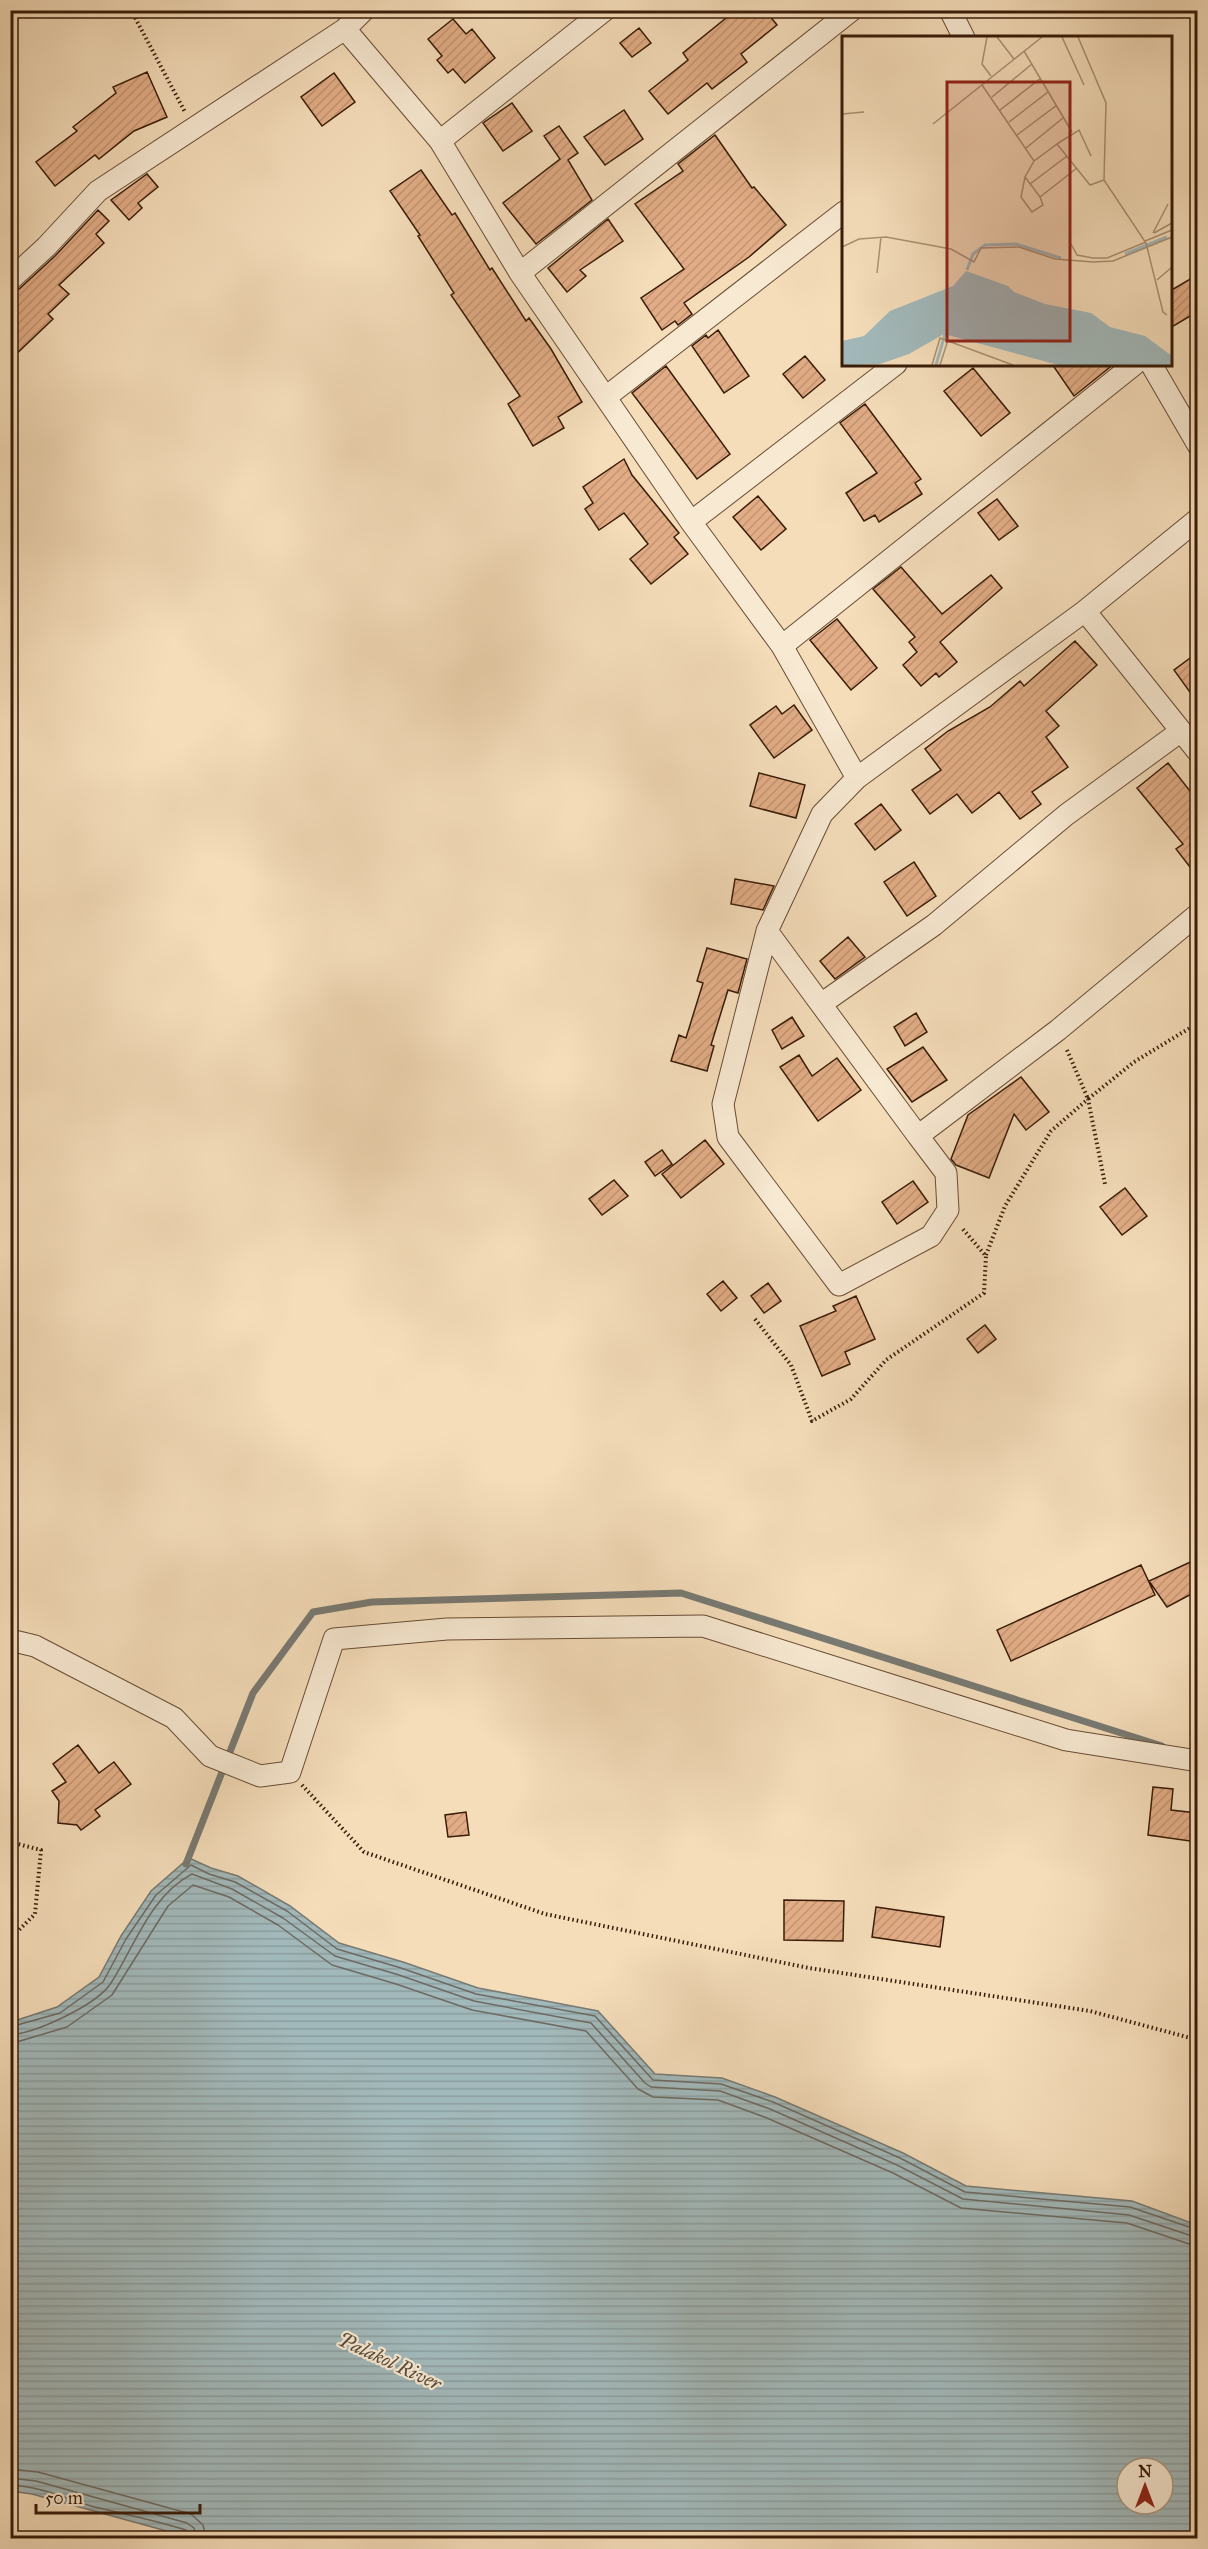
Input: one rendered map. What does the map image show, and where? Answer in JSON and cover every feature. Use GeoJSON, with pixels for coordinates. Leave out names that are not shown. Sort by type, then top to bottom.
{"type":"FeatureCollection","features":[{"type":"Feature","properties":{"kind":"street"},"geometry":{"type":"LineString","coordinates":[[10,280],[46,247],[98,191],[345,29],[364,10]]}},
{"type":"Feature","properties":{"kind":"street"},"geometry":{"type":"LineString","coordinates":[[440,141],[605,10]]}},
{"type":"Feature","properties":{"kind":"street"},"geometry":{"type":"LineString","coordinates":[[520,273],[852,10]]}},
{"type":"Feature","properties":{"kind":"street"},"geometry":{"type":"LineString","coordinates":[[950,10],[963,36]]}},
{"type":"Feature","properties":{"kind":"street"},"geometry":{"type":"LineString","coordinates":[[345,29],[440,141],[520,273],[691,522],[782,646],[857,778]]}},
{"type":"Feature","properties":{"kind":"street"},"geometry":{"type":"LineString","coordinates":[[606,397],[842,213]]}},
{"type":"Feature","properties":{"kind":"street"},"geometry":{"type":"LineString","coordinates":[[691,522],[893,366]]}},
{"type":"Feature","properties":{"kind":"street"},"geometry":{"type":"LineString","coordinates":[[782,646],[1132,366]]}},
{"type":"Feature","properties":{"kind":"street"},"geometry":{"type":"LineString","coordinates":[[1152,366],[1197,445]]}},
{"type":"Feature","properties":{"kind":"street"},"geometry":{"type":"LineString","coordinates":[[767,931],[946,1173],[948,1210],[931,1236],[839,1285],[728,1137],[723,1104],[767,931],[822,814],[857,778],[1086,611],[1197,519]]}},
{"type":"Feature","properties":{"kind":"street"},"geometry":{"type":"LineString","coordinates":[[1086,611],[1197,752]]}},
{"type":"Feature","properties":{"kind":"street"},"geometry":{"type":"LineString","coordinates":[[821,1004],[934,925],[1066,815],[1181,731]]}},
{"type":"Feature","properties":{"kind":"street"},"geometry":{"type":"LineString","coordinates":[[918,1136],[1058,1030],[1197,914]]}},
{"type":"Feature","properties":{"kind":"street"},"geometry":{"type":"LineString","coordinates":[[10,1640],[35,1646],[174,1718],[210,1756],[260,1776],[290,1772],[334,1639],[447,1629],[703,1626],[1066,1740],[1197,1761]]}},
{"type":"Feature","properties":{"kind":"path"},"geometry":{"type":"LineString","coordinates":[[131,10],[194,128]]}},
{"type":"Feature","properties":{"kind":"path"},"geometry":{"type":"LineString","coordinates":[[755,1319],[791,1365],[812,1421],[851,1400],[886,1360],[984,1293],[986,1256],[1005,1206],[1051,1131],[1134,1062],[1197,1023]]}},
{"type":"Feature","properties":{"kind":"path"},"geometry":{"type":"LineString","coordinates":[[1058,1030],[1088,1099],[1105,1184]]}},
{"type":"Feature","properties":{"kind":"path"},"geometry":{"type":"LineString","coordinates":[[948,1210],[986,1256]]}},
{"type":"Feature","properties":{"kind":"path"},"geometry":{"type":"LineString","coordinates":[[290,1772],[364,1852],[545,1914],[809,1968],[1090,2012],[1195,2039],[1197,2007]]}},
{"type":"Feature","properties":{"kind":"path"},"geometry":{"type":"LineString","coordinates":[[1197,1774],[1193,1802],[1197,1803]]}},
{"type":"Feature","properties":{"kind":"path"},"geometry":{"type":"LineString","coordinates":[[10,1842],[41,1850],[35,1914],[10,1939]]}},
{"type":"Feature","properties":{"kind":"water","name":"Palakol River"},"geometry":{"type":"Polygon","coordinates":[[[189,1858],[211,1868],[238,1876],[290,1906],[339,1943],[478,1988],[598,2011],[655,2074],[722,2078],[775,2097],[903,2153],[966,2186],[1132,2201],[1197,2225],[1197,2538],[192,2538],[32,2494],[11,2491],[11,2022],[57,2007],[99,1977],[121,1936],[151,1891],[189,1858]]]}},
{"type":"Feature","properties":{"kind":"building"},"geometry":{"type":"Polygon","coordinates":[[[736,10],[765,10],[777,25],[741,54],[747,62],[712,89],[707,83],[668,114],[649,91],[688,60],[683,53],[736,10]]]}},
{"type":"Feature","properties":{"kind":"building"},"geometry":{"type":"Polygon","coordinates":[[[453,19],[466,34],[472,29],[495,58],[465,83],[453,69],[448,73],[437,60],[442,56],[428,39],[453,19]]]}},
{"type":"Feature","properties":{"kind":"building"},"geometry":{"type":"Polygon","coordinates":[[[639,28],[651,43],[632,57],[620,43],[639,28]]]}},
{"type":"Feature","properties":{"kind":"building"},"geometry":{"type":"Polygon","coordinates":[[[147,72],[167,117],[134,131],[99,159],[95,155],[55,186],[36,162],[77,131],[73,127],[116,93],[113,87],[147,72]]]}},
{"type":"Feature","properties":{"kind":"building"},"geometry":{"type":"Polygon","coordinates":[[[334,73],[355,102],[322,126],[301,97],[334,73]]]}},
{"type":"Feature","properties":{"kind":"building"},"geometry":{"type":"Polygon","coordinates":[[[512,103],[532,131],[503,151],[483,123],[512,103]]]}},
{"type":"Feature","properties":{"kind":"building"},"geometry":{"type":"Polygon","coordinates":[[[624,110],[643,139],[605,165],[584,137],[624,110]]]}},
{"type":"Feature","properties":{"kind":"building"},"geometry":{"type":"Polygon","coordinates":[[[559,126],[578,153],[568,160],[592,200],[536,244],[503,203],[560,159],[544,136],[559,126]]]}},
{"type":"Feature","properties":{"kind":"building"},"geometry":{"type":"Polygon","coordinates":[[[715,135],[752,188],[754,187],[786,225],[749,257],[684,303],[692,314],[678,325],[675,321],[662,330],[641,298],[684,269],[635,204],[683,171],[678,164],[715,135]]]}},
{"type":"Feature","properties":{"kind":"building"},"geometry":{"type":"Polygon","coordinates":[[[421,170],[452,215],[455,213],[490,270],[492,268],[526,321],[529,318],[551,349],[582,402],[558,417],[564,428],[533,446],[508,404],[520,396],[451,295],[454,293],[418,236],[420,235],[390,191],[421,170]]]}},
{"type":"Feature","properties":{"kind":"building"},"geometry":{"type":"Polygon","coordinates":[[[147,174],[158,187],[138,203],[142,208],[129,220],[111,200],[147,174]]]}},
{"type":"Feature","properties":{"kind":"building"},"geometry":{"type":"Polygon","coordinates":[[[98,210],[109,221],[96,234],[104,243],[59,285],[69,294],[48,314],[53,319],[10,360],[10,292],[19,289],[55,256],[98,210]]]}},
{"type":"Feature","properties":{"kind":"building"},"geometry":{"type":"Polygon","coordinates":[[[608,219],[623,241],[580,270],[586,276],[567,292],[548,268],[608,219]]]}},
{"type":"Feature","properties":{"kind":"building"},"geometry":{"type":"Polygon","coordinates":[[[1197,275],[1197,312],[1172,327],[1172,290],[1197,275]]]}},
{"type":"Feature","properties":{"kind":"building"},"geometry":{"type":"Polygon","coordinates":[[[718,330],[749,376],[724,393],[692,346],[706,335],[708,338],[718,330]]]}},
{"type":"Feature","properties":{"kind":"building"},"geometry":{"type":"Polygon","coordinates":[[[805,356],[825,380],[803,398],[783,374],[805,356]]]}},
{"type":"Feature","properties":{"kind":"building"},"geometry":{"type":"Polygon","coordinates":[[[666,366],[730,454],[697,479],[632,393],[666,366]]]}},
{"type":"Feature","properties":{"kind":"building"},"geometry":{"type":"Polygon","coordinates":[[[1053,366],[1112,366],[1074,396],[1053,366]]]}},
{"type":"Feature","properties":{"kind":"building"},"geometry":{"type":"Polygon","coordinates":[[[973,368],[1010,413],[981,436],[944,391],[973,368]]]}},
{"type":"Feature","properties":{"kind":"building"},"geometry":{"type":"Polygon","coordinates":[[[865,404],[921,479],[915,483],[922,494],[879,522],[875,515],[864,521],[846,493],[877,473],[840,423],[865,404]]]}},
{"type":"Feature","properties":{"kind":"building"},"geometry":{"type":"Polygon","coordinates":[[[624,459],[632,475],[679,533],[674,537],[688,554],[651,584],[630,559],[648,544],[624,513],[599,530],[585,509],[593,503],[583,487],[624,459]]]}},
{"type":"Feature","properties":{"kind":"building"},"geometry":{"type":"Polygon","coordinates":[[[758,496],[786,529],[761,550],[733,517],[758,496]]]}},
{"type":"Feature","properties":{"kind":"building"},"geometry":{"type":"Polygon","coordinates":[[[997,499],[1018,526],[999,540],[978,513],[997,499]]]}},
{"type":"Feature","properties":{"kind":"building"},"geometry":{"type":"Polygon","coordinates":[[[901,567],[942,614],[991,575],[1002,588],[940,642],[957,662],[939,677],[936,673],[921,686],[903,665],[917,652],[909,642],[915,637],[873,589],[901,567]]]}},
{"type":"Feature","properties":{"kind":"building"},"geometry":{"type":"Polygon","coordinates":[[[837,619],[877,668],[851,690],[810,640],[837,619]]]}},
{"type":"Feature","properties":{"kind":"building"},"geometry":{"type":"Polygon","coordinates":[[[1075,641],[1097,665],[1046,711],[1059,726],[1046,737],[1068,767],[1032,792],[1041,804],[1020,819],[999,792],[972,813],[957,794],[930,814],[912,790],[941,770],[925,749],[948,731],[990,707],[1020,681],[1024,686],[1075,641]]]}},
{"type":"Feature","properties":{"kind":"building"},"geometry":{"type":"Polygon","coordinates":[[[1197,653],[1197,702],[1174,670],[1197,653]]]}},
{"type":"Feature","properties":{"kind":"building"},"geometry":{"type":"Polygon","coordinates":[[[794,705],[812,730],[774,758],[750,725],[776,706],[782,714],[794,705]]]}},
{"type":"Feature","properties":{"kind":"building"},"geometry":{"type":"Polygon","coordinates":[[[1168,763],[1197,800],[1197,876],[1176,849],[1183,844],[1137,788],[1168,763]]]}},
{"type":"Feature","properties":{"kind":"building"},"geometry":{"type":"Polygon","coordinates":[[[759,773],[805,785],[796,818],[750,806],[759,773]]]}},
{"type":"Feature","properties":{"kind":"building"},"geometry":{"type":"Polygon","coordinates":[[[881,804],[901,830],[875,850],[855,824],[881,804]]]}},
{"type":"Feature","properties":{"kind":"building"},"geometry":{"type":"Polygon","coordinates":[[[914,862],[936,896],[907,916],[884,882],[914,862]]]}},
{"type":"Feature","properties":{"kind":"building"},"geometry":{"type":"Polygon","coordinates":[[[735,879],[774,886],[763,910],[731,904],[735,879]]]}},
{"type":"Feature","properties":{"kind":"building"},"geometry":{"type":"Polygon","coordinates":[[[848,937],[865,957],[835,979],[820,961],[848,937]]]}},
{"type":"Feature","properties":{"kind":"building"},"geometry":{"type":"Polygon","coordinates":[[[707,948],[747,959],[738,993],[728,990],[711,1045],[714,1046],[707,1071],[671,1061],[679,1035],[686,1038],[703,983],[697,981],[707,948]]]}},
{"type":"Feature","properties":{"kind":"building"},"geometry":{"type":"Polygon","coordinates":[[[916,1013],[927,1032],[905,1046],[894,1027],[916,1013]]]}},
{"type":"Feature","properties":{"kind":"building"},"geometry":{"type":"Polygon","coordinates":[[[792,1017],[804,1036],[782,1049],[772,1030],[792,1017]]]}},
{"type":"Feature","properties":{"kind":"building"},"geometry":{"type":"Polygon","coordinates":[[[923,1047],[947,1080],[912,1102],[887,1069],[923,1047]]]}},
{"type":"Feature","properties":{"kind":"building"},"geometry":{"type":"Polygon","coordinates":[[[799,1055],[812,1076],[837,1058],[861,1090],[818,1121],[780,1067],[799,1055]]]}},
{"type":"Feature","properties":{"kind":"building"},"geometry":{"type":"Polygon","coordinates":[[[1021,1077],[1049,1112],[1026,1130],[1014,1114],[989,1178],[956,1165],[951,1159],[968,1115],[1021,1077]]]}},
{"type":"Feature","properties":{"kind":"building"},"geometry":{"type":"Polygon","coordinates":[[[705,1140],[724,1164],[681,1198],[662,1174],[705,1140]]]}},
{"type":"Feature","properties":{"kind":"building"},"geometry":{"type":"Polygon","coordinates":[[[662,1150],[672,1164],[655,1176],[645,1162],[662,1150]]]}},
{"type":"Feature","properties":{"kind":"building"},"geometry":{"type":"Polygon","coordinates":[[[614,1180],[628,1196],[602,1215],[589,1199],[614,1180]]]}},
{"type":"Feature","properties":{"kind":"building"},"geometry":{"type":"Polygon","coordinates":[[[913,1181],[928,1202],[897,1224],[882,1202],[913,1181]]]}},
{"type":"Feature","properties":{"kind":"building"},"geometry":{"type":"Polygon","coordinates":[[[1125,1188],[1147,1216],[1122,1235],[1100,1207],[1125,1188]]]}},
{"type":"Feature","properties":{"kind":"building"},"geometry":{"type":"Polygon","coordinates":[[[723,1281],[737,1298],[721,1311],[707,1294],[723,1281]]]}},
{"type":"Feature","properties":{"kind":"building"},"geometry":{"type":"Polygon","coordinates":[[[768,1283],[781,1301],[764,1313],[751,1296],[768,1283]]]}},
{"type":"Feature","properties":{"kind":"building"},"geometry":{"type":"Polygon","coordinates":[[[856,1296],[875,1339],[845,1352],[850,1364],[822,1376],[800,1326],[836,1311],[833,1306],[856,1296]]]}},
{"type":"Feature","properties":{"kind":"building"},"geometry":{"type":"Polygon","coordinates":[[[985,1325],[996,1339],[978,1353],[967,1339],[985,1325]]]}},
{"type":"Feature","properties":{"kind":"building"},"geometry":{"type":"Polygon","coordinates":[[[1197,1559],[1197,1591],[1167,1607],[1149,1581],[1197,1559]]]}},
{"type":"Feature","properties":{"kind":"building"},"geometry":{"type":"Polygon","coordinates":[[[1141,1565],[1155,1595],[1011,1661],[997,1630],[1141,1565]]]}},
{"type":"Feature","properties":{"kind":"building"},"geometry":{"type":"Polygon","coordinates":[[[78,1745],[99,1773],[114,1762],[131,1784],[95,1810],[100,1816],[81,1830],[77,1825],[58,1823],[59,1801],[52,1791],[66,1782],[53,1764],[78,1745]]]}},
{"type":"Feature","properties":{"kind":"building"},"geometry":{"type":"Polygon","coordinates":[[[1153,1787],[1173,1789],[1171,1810],[1197,1813],[1197,1842],[1148,1835],[1153,1787]]]}},
{"type":"Feature","properties":{"kind":"building"},"geometry":{"type":"Polygon","coordinates":[[[466,1812],[469,1835],[448,1837],[445,1815],[466,1812]]]}},
{"type":"Feature","properties":{"kind":"building"},"geometry":{"type":"Polygon","coordinates":[[[784,1900],[844,1901],[843,1941],[784,1940],[784,1900]]]}},
{"type":"Feature","properties":{"kind":"building"},"geometry":{"type":"Polygon","coordinates":[[[876,1907],[944,1917],[940,1947],[872,1937],[876,1907]]]}},
{"type":"Feature","properties":{"kind":"waterway"},"geometry":{"type":"LineString","coordinates":[[186,1864],[253,1693],[313,1612],[372,1602],[681,1593],[1162,1746]]}}]}
